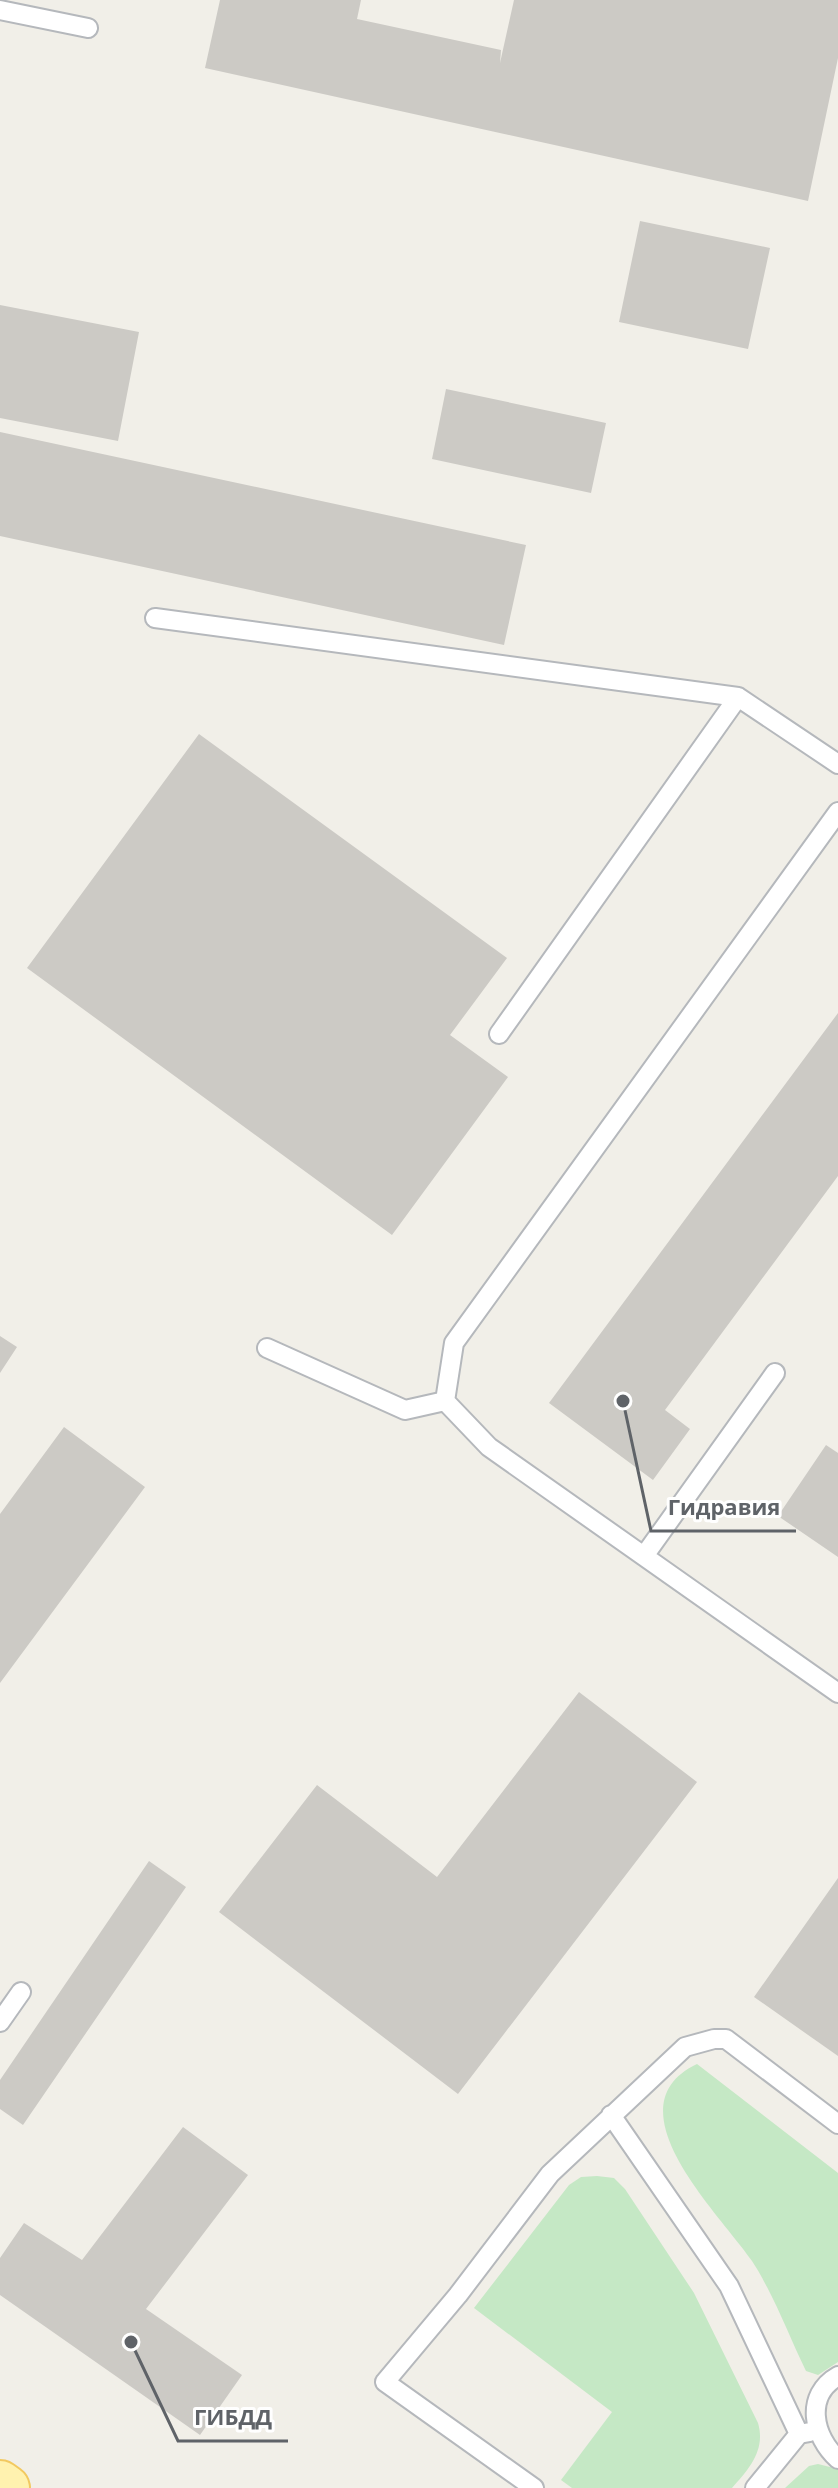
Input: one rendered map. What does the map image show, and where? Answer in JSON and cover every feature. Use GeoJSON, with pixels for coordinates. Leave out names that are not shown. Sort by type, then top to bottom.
{"type":"FeatureCollection","features":[{"type":"Feature","properties":{"kind":"main road"},"geometry":{"type":"LineString","coordinates":[[0,2483],[7,2488]]}},
{"type":"Feature","properties":{"kind":"lane"},"geometry":{"type":"LineString","coordinates":[[2,10],[28,0]]}},
{"type":"Feature","properties":{"kind":"lane"},"geometry":{"type":"LineString","coordinates":[[2,10],[88,28]]}},
{"type":"Feature","properties":{"kind":"lane"},"geometry":{"type":"LineString","coordinates":[[155,618],[738,697],[838,764]]}},
{"type":"Feature","properties":{"kind":"lane"},"geometry":{"type":"LineString","coordinates":[[499,1034],[738,697]]}},
{"type":"Feature","properties":{"kind":"lane"},"geometry":{"type":"LineString","coordinates":[[445,1401],[454,1343],[838,812]]}},
{"type":"Feature","properties":{"kind":"lane"},"geometry":{"type":"LineString","coordinates":[[267,1348],[405,1410],[445,1401]]}},
{"type":"Feature","properties":{"kind":"lane"},"geometry":{"type":"LineString","coordinates":[[644,1556],[775,1373]]}},
{"type":"Feature","properties":{"kind":"lane"},"geometry":{"type":"LineString","coordinates":[[445,1401],[489,1447],[838,1693]]}},
{"type":"Feature","properties":{"kind":"lane"},"geometry":{"type":"LineString","coordinates":[[0,2022],[21,1992]]}},
{"type":"Feature","properties":{"kind":"lane"},"geometry":{"type":"LineString","coordinates":[[534,2488],[385,2382],[458,2295],[550,2174],[685,2047],[714,2039],[726,2039],[838,2124]]}},
{"type":"Feature","properties":{"kind":"lane"},"geometry":{"type":"LineString","coordinates":[[611,2115],[729,2286],[807,2432],[838,2459]]}},
{"type":"Feature","properties":{"kind":"lane"},"geometry":{"type":"LineString","coordinates":[[755,2488],[807,2432],[820,2393],[838,2376]]}},
{"type":"Feature","properties":{"kind":"green space"},"geometry":{"type":"Polygon","coordinates":[[[697,2064],[838,2173],[838,2362],[818,2375],[806,2371],[760,2273],[697,2190],[679,2161],[667,2133],[663,2106],[672,2083],[697,2064]]]}},
{"type":"Feature","properties":{"kind":"green space"},"geometry":{"type":"Polygon","coordinates":[[[581,2177],[614,2178],[625,2189],[694,2293],[758,2423],[758,2450],[750,2466],[732,2488],[572,2488],[561,2480],[612,2412],[474,2308],[569,2185],[581,2177]]]}},
{"type":"Feature","properties":{"kind":"green space"},"geometry":{"type":"Polygon","coordinates":[[[818,2464],[838,2469],[838,2488],[785,2488],[809,2466],[818,2464]]]}},
{"type":"Feature","properties":{"kind":"building"},"geometry":{"type":"Polygon","coordinates":[[[220,0],[361,0],[357,19],[501,50],[500,63],[514,0],[838,0],[838,58],[808,201],[205,68],[220,0]]]}},
{"type":"Feature","properties":{"kind":"building"},"geometry":{"type":"Polygon","coordinates":[[[640,221],[770,248],[748,349],[619,322],[640,221]]]}},
{"type":"Feature","properties":{"kind":"building"},"geometry":{"type":"Polygon","coordinates":[[[0,305],[139,332],[118,441],[0,418],[0,305]]]}},
{"type":"Feature","properties":{"kind":"building"},"geometry":{"type":"Polygon","coordinates":[[[446,389],[606,423],[591,493],[432,459],[446,389]]]}},
{"type":"Feature","properties":{"kind":"building"},"geometry":{"type":"Polygon","coordinates":[[[0,432],[526,545],[504,645],[0,536],[0,432]]]}},
{"type":"Feature","properties":{"kind":"building"},"geometry":{"type":"Polygon","coordinates":[[[199,734],[507,958],[450,1035],[508,1077],[392,1235],[27,968],[199,734]]]}},
{"type":"Feature","properties":{"kind":"building"},"geometry":{"type":"Polygon","coordinates":[[[838,1013],[838,1176],[665,1410],[690,1429],[653,1480],[549,1403],[838,1013]]]}},
{"type":"Feature","properties":{"kind":"building"},"geometry":{"type":"Polygon","coordinates":[[[0,1336],[17,1347],[0,1373],[0,1336]]]}},
{"type":"Feature","properties":{"kind":"building"},"geometry":{"type":"Polygon","coordinates":[[[64,1427],[145,1487],[0,1683],[0,1514],[64,1427]]]}},
{"type":"Feature","properties":{"kind":"building"},"geometry":{"type":"Polygon","coordinates":[[[826,1445],[838,1453],[838,1557],[778,1516],[826,1445]]]}},
{"type":"Feature","properties":{"kind":"building"},"geometry":{"type":"Polygon","coordinates":[[[579,1692],[697,1782],[458,2094],[219,1912],[317,1785],[437,1877],[579,1692]]]}},
{"type":"Feature","properties":{"kind":"building"},"geometry":{"type":"Polygon","coordinates":[[[149,1861],[186,1887],[23,2125],[0,2109],[0,2080],[149,1861]]]}},
{"type":"Feature","properties":{"kind":"building"},"geometry":{"type":"Polygon","coordinates":[[[838,1878],[838,2056],[754,1997],[838,1878]]]}},
{"type":"Feature","properties":{"kind":"building"},"geometry":{"type":"Polygon","coordinates":[[[183,2127],[248,2175],[146,2309],[242,2375],[200,2435],[0,2295],[0,2258],[24,2223],[82,2260],[183,2127]]]}},
{"type":"Feature","properties":{"kind":"place","name":"Гидравия"},"geometry":{"type":"Point","coordinates":[623,1401]}},
{"type":"Feature","properties":{"kind":"place","name":"ГИБДД"},"geometry":{"type":"Point","coordinates":[131,2342]}}]}
